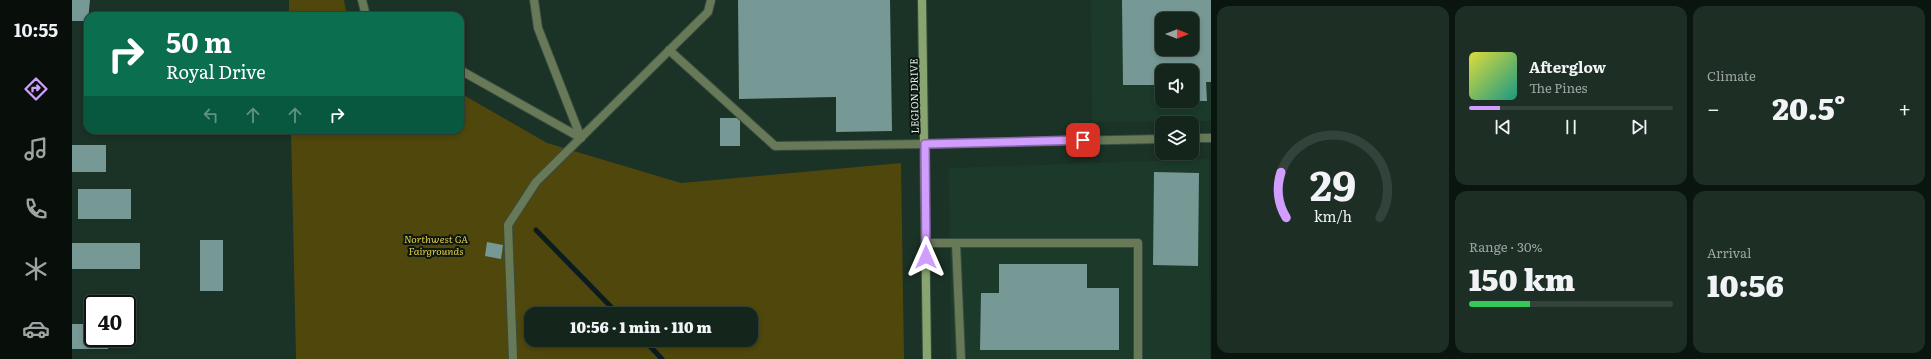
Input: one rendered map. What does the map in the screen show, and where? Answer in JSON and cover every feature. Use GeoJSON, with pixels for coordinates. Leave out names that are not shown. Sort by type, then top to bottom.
{"type":"FeatureCollection","features":[{"type":"Feature","properties":{"kind":"street"},"geometry":{"type":"LineString","coordinates":[[362,0],[365,12]]}},
{"type":"Feature","properties":{"kind":"street"},"geometry":{"type":"LineString","coordinates":[[534,0],[538,28],[581,138]]}},
{"type":"Feature","properties":{"kind":"street"},"geometry":{"type":"LineString","coordinates":[[513,359],[508,225],[536,182],[708,12],[711,0]]}},
{"type":"Feature","properties":{"kind":"street","name":"LEGION DRIVE"},"geometry":{"type":"LineString","coordinates":[[922,0],[927,359]]}},
{"type":"Feature","properties":{"kind":"street"},"geometry":{"type":"LineString","coordinates":[[669,50],[775,146],[1155,139]]}},
{"type":"Feature","properties":{"kind":"street"},"geometry":{"type":"LineString","coordinates":[[464,72],[581,138]]}},
{"type":"Feature","properties":{"kind":"street"},"geometry":{"type":"LineString","coordinates":[[1199,138],[1211,138]]}},
{"type":"Feature","properties":{"kind":"street"},"geometry":{"type":"LineString","coordinates":[[925,243],[1138,243],[1138,359]]}},
{"type":"Feature","properties":{"kind":"street"},"geometry":{"type":"LineString","coordinates":[[956,243],[961,359]]}},
{"type":"Feature","properties":{"kind":"shaded area"},"geometry":{"type":"Polygon","coordinates":[[[1091,0],[1211,0],[1211,121],[1199,121],[1199,116],[1155,116],[1155,121],[1092,122],[1091,0]]]}},
{"type":"Feature","properties":{"kind":"shaded area"},"geometry":{"type":"Polygon","coordinates":[[[1209,159],[1210,359],[951,359],[949,168],[1209,159]]]}},
{"type":"Feature","properties":{"kind":"green space"},"geometry":{"type":"Polygon","coordinates":[[[289,0],[344,0],[346,12],[289,12],[289,0]]]}},
{"type":"Feature","properties":{"kind":"green space","name":"Northwest GA Fairgrounds"},"geometry":{"type":"Polygon","coordinates":[[[464,95],[547,143],[681,183],[901,163],[904,359],[296,359],[291,134],[464,134],[464,95]]]}},
{"type":"Feature","properties":{"kind":"building"},"geometry":{"type":"Polygon","coordinates":[[[72,0],[90,0],[89,12],[84,12],[84,21],[72,21],[72,0]]]}},
{"type":"Feature","properties":{"kind":"building"},"geometry":{"type":"Polygon","coordinates":[[[738,0],[890,0],[892,131],[836,132],[836,97],[739,99],[738,0]]]}},
{"type":"Feature","properties":{"kind":"building"},"geometry":{"type":"Polygon","coordinates":[[[1122,0],[1211,0],[1211,82],[1206,82],[1207,101],[1199,101],[1199,64],[1155,64],[1155,85],[1123,85],[1122,0]]]}},
{"type":"Feature","properties":{"kind":"building"},"geometry":{"type":"Polygon","coordinates":[[[720,118],[740,118],[740,146],[720,146],[720,118]]]}},
{"type":"Feature","properties":{"kind":"building"},"geometry":{"type":"Polygon","coordinates":[[[72,145],[106,145],[106,172],[72,172],[72,145]]]}},
{"type":"Feature","properties":{"kind":"building"},"geometry":{"type":"Polygon","coordinates":[[[1154,172],[1199,173],[1198,266],[1153,265],[1154,172]]]}},
{"type":"Feature","properties":{"kind":"building"},"geometry":{"type":"Polygon","coordinates":[[[78,189],[131,189],[131,219],[78,219],[78,189]]]}},
{"type":"Feature","properties":{"kind":"building"},"geometry":{"type":"Polygon","coordinates":[[[200,240],[223,240],[223,291],[200,291],[200,240]]]}},
{"type":"Feature","properties":{"kind":"building"},"geometry":{"type":"Polygon","coordinates":[[[487,242],[503,245],[501,259],[485,256],[487,242]]]}},
{"type":"Feature","properties":{"kind":"building"},"geometry":{"type":"Polygon","coordinates":[[[72,243],[140,243],[140,269],[72,269],[72,243]]]}},
{"type":"Feature","properties":{"kind":"building"},"geometry":{"type":"Polygon","coordinates":[[[999,264],[1087,264],[1087,288],[1119,288],[1119,350],[980,350],[981,293],[999,293],[999,264]]]}},
{"type":"Feature","properties":{"kind":"building"},"geometry":{"type":"Polygon","coordinates":[[[72,324],[84,324],[84,347],[108,347],[108,349],[72,349],[72,324]]]}},
{"type":"Feature","properties":{"kind":"waterway"},"geometry":{"type":"LineString","coordinates":[[536,230],[611,307]]}},
{"type":"Feature","properties":{"kind":"waterway"},"geometry":{"type":"LineString","coordinates":[[651,347],[662,359]]}},
{"type":"Feature","properties":{"kind":"route"},"geometry":{"type":"LineString","coordinates":[[926,257],[925,144],[1083,140]]}}]}
